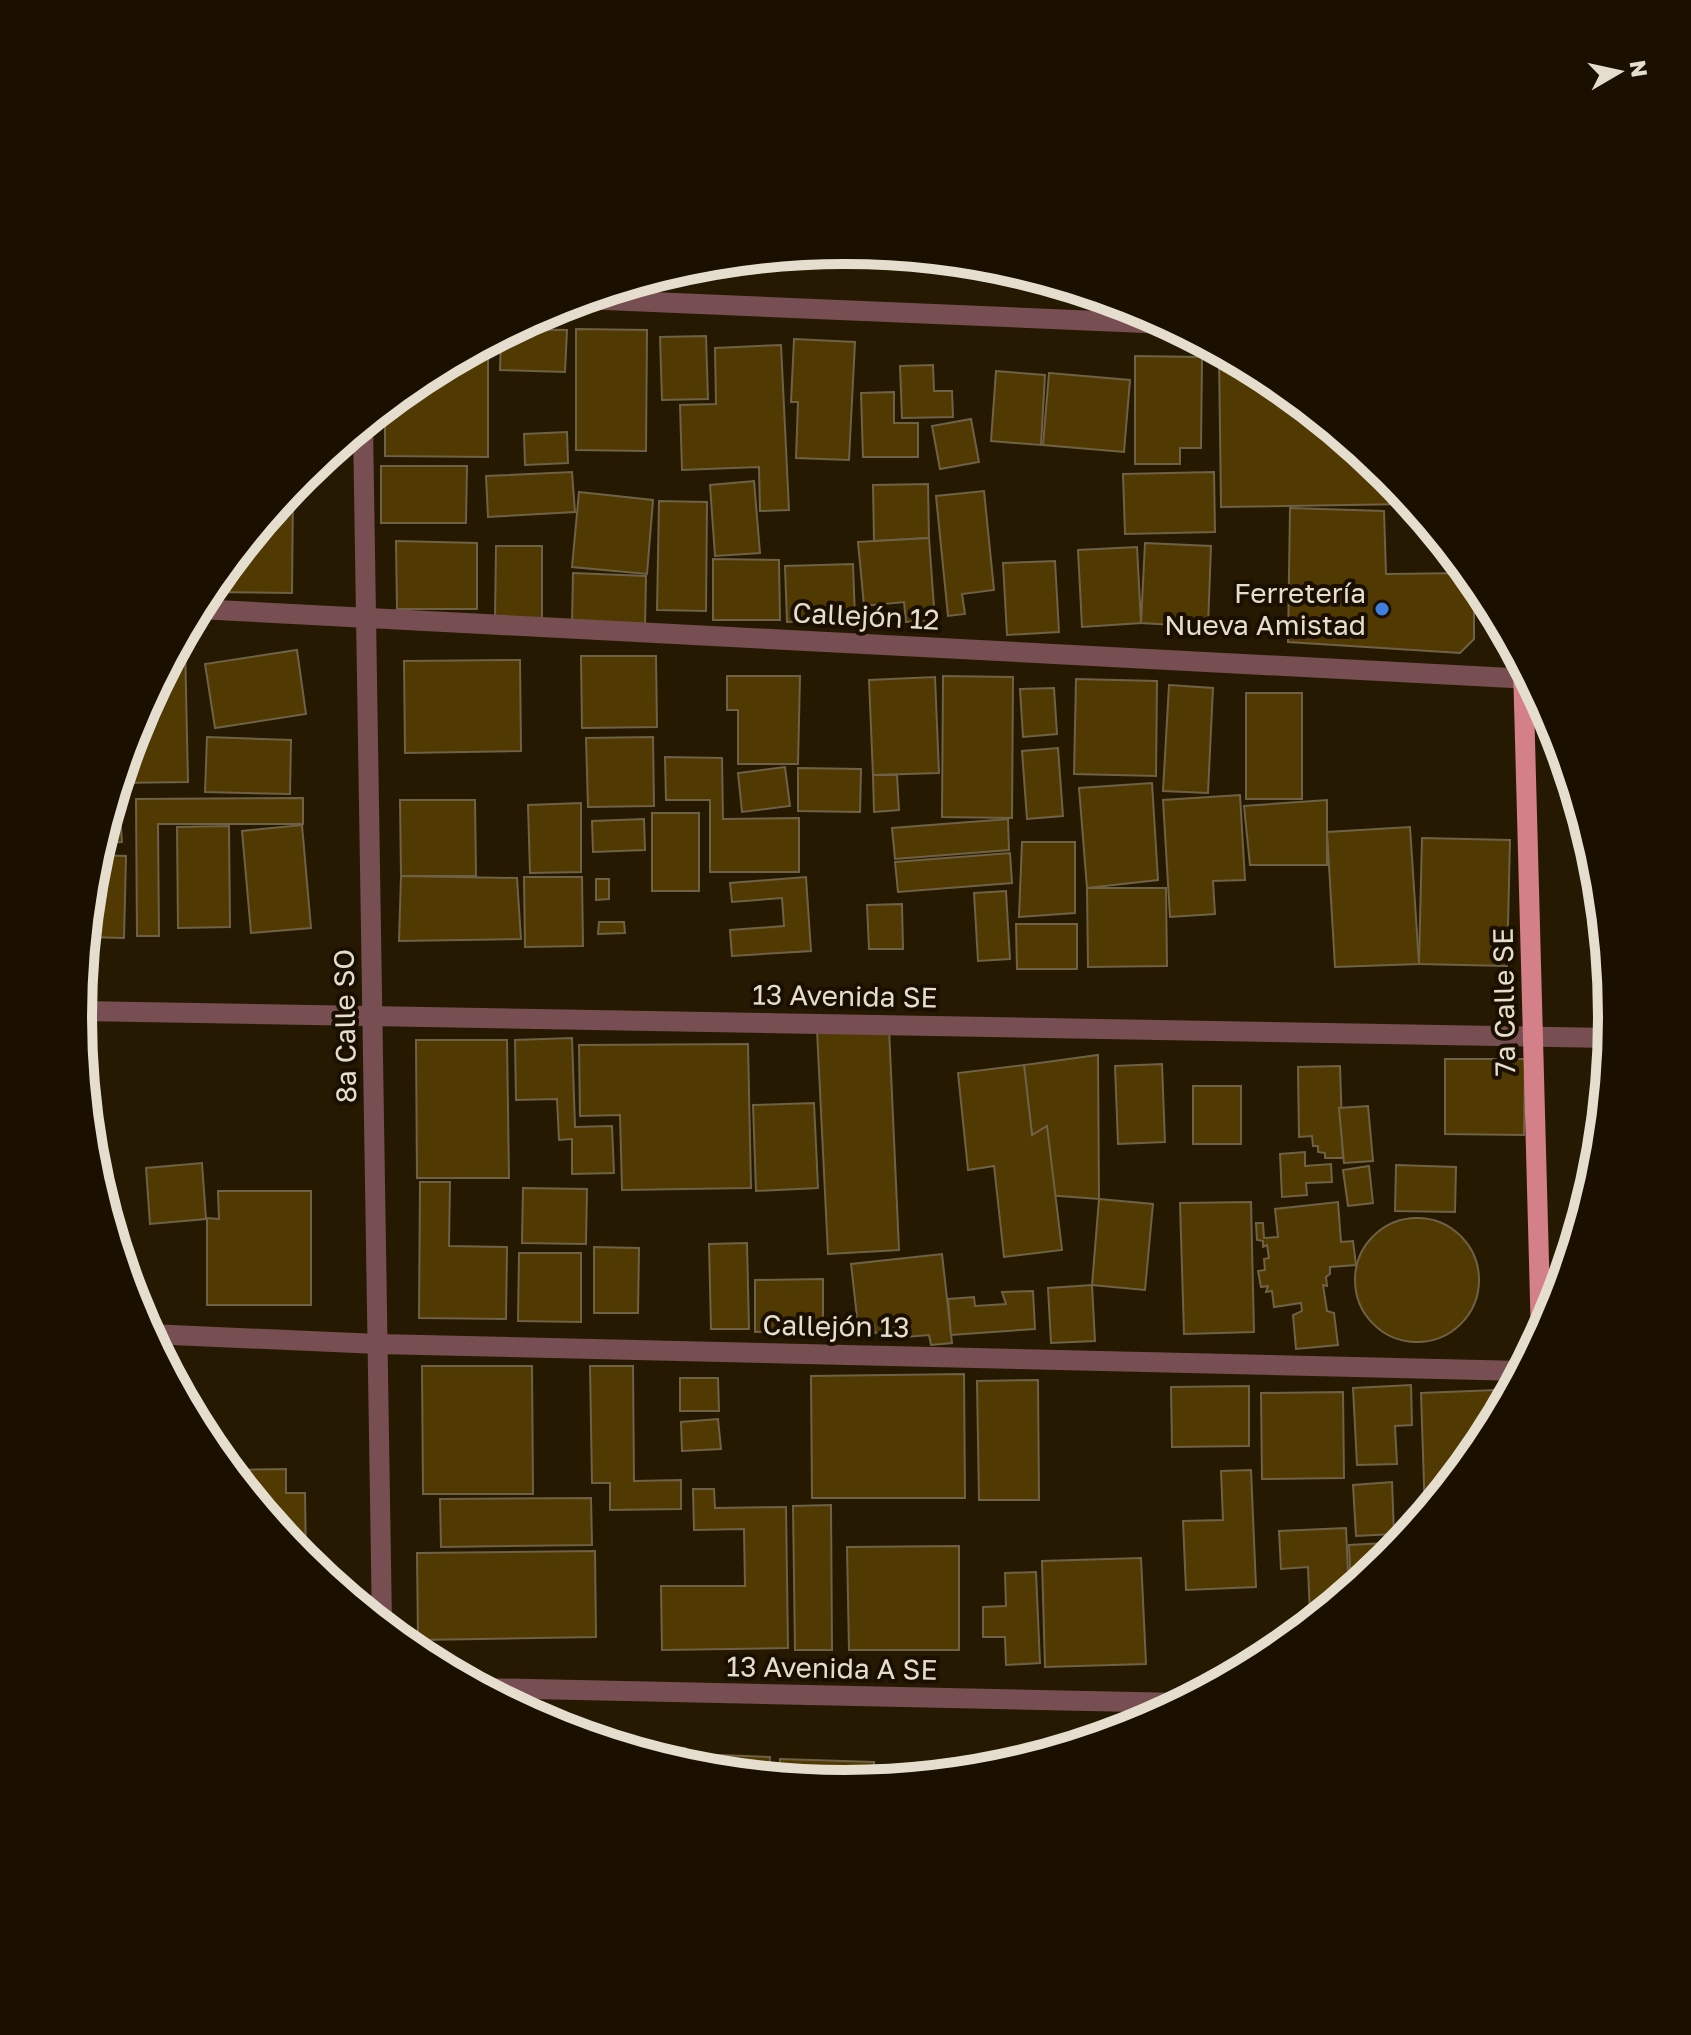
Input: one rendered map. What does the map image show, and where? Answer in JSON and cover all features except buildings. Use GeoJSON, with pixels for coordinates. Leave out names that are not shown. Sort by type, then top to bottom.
{"type":"FeatureCollection","features":[{"type":"Feature","properties":{"kind":"main road","name":"7a Calle SE"},"geometry":{"type":"LineString","coordinates":[[1526,696],[1540,1310]]}},
{"type":"Feature","properties":{"kind":"street"},"geometry":{"type":"LineString","coordinates":[[615,300],[1138,323]]}},
{"type":"Feature","properties":{"kind":"street","name":"8a Calle SO"},"geometry":{"type":"LineString","coordinates":[[363,439],[382,1611]]}},
{"type":"Feature","properties":{"kind":"street","name":"Callejón 12"},"geometry":{"type":"LineString","coordinates":[[212,610],[1515,673]]}},
{"type":"Feature","properties":{"kind":"street","name":"13 Avenida SE"},"geometry":{"type":"LineString","coordinates":[[92,1011],[1598,1038]]}},
{"type":"Feature","properties":{"kind":"street","name":"Callejón 13"},"geometry":{"type":"LineString","coordinates":[[162,1335],[378,1344],[1510,1371]]}},
{"type":"Feature","properties":{"kind":"street","name":"13 Avenida A SE"},"geometry":{"type":"LineString","coordinates":[[504,1689],[1159,1702]]}},
{"type":"Feature","properties":{"kind":"place","name":"Ferretería Nueva Amistad"},"geometry":{"type":"Point","coordinates":[1382,609]}}]}
